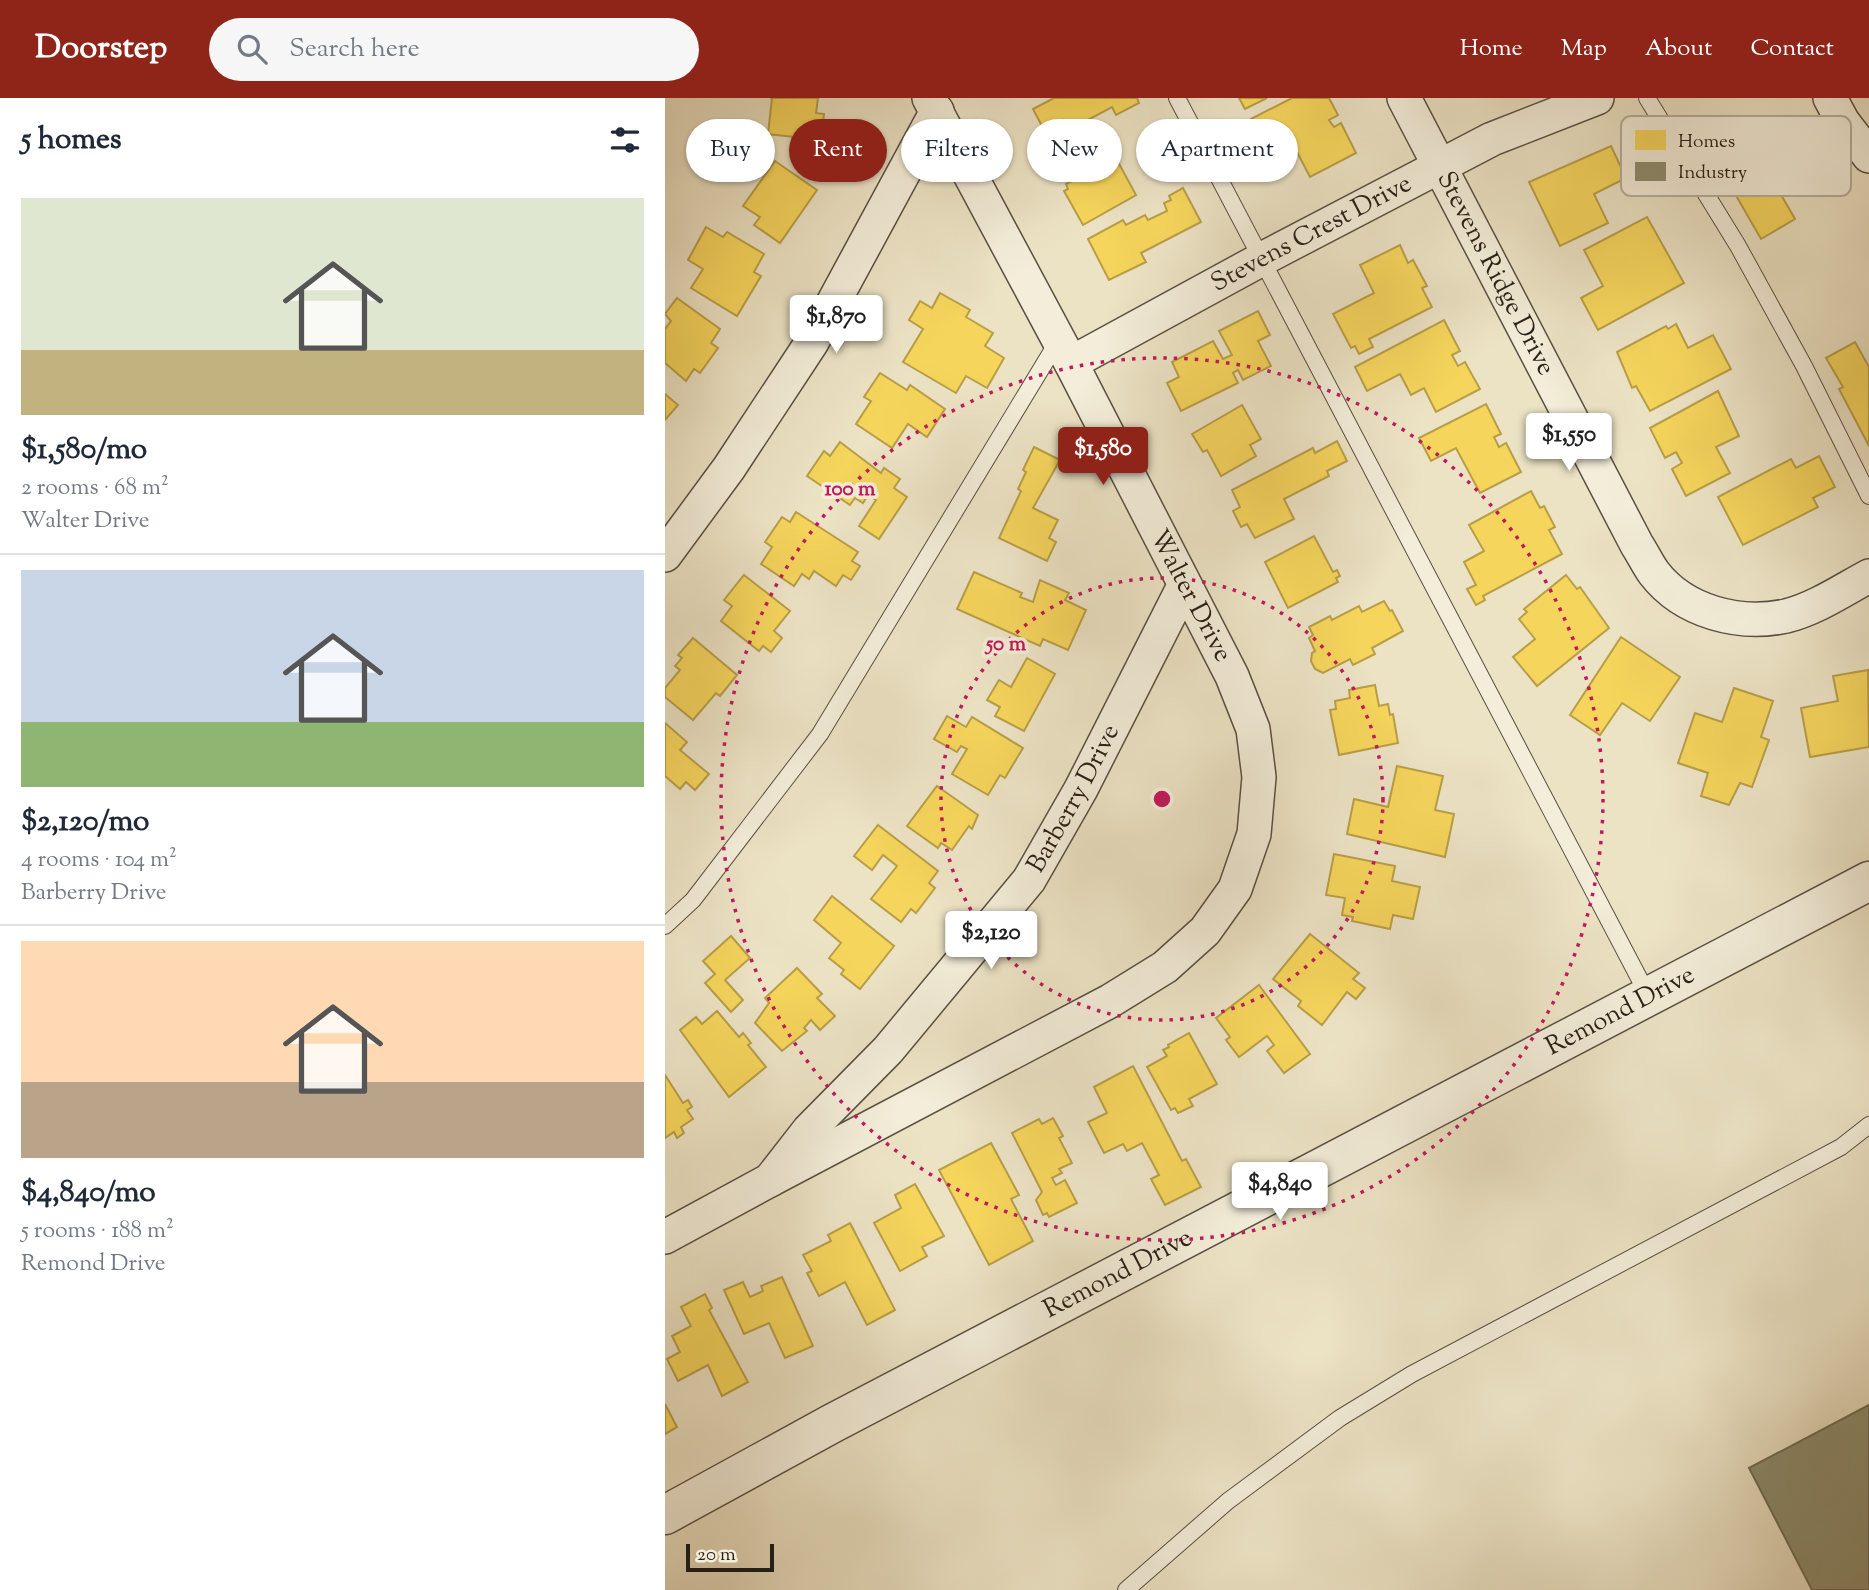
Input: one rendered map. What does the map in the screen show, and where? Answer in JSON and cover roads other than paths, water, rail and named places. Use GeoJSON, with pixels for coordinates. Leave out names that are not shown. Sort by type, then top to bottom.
{"type":"FeatureCollection","features":[{"type":"Feature","properties":{"kind":"street","name":"Stevens Ridge Drive"},"geometry":{"type":"LineString","coordinates":[[1403,98],[1637,545],[1654,573],[1672,592],[1701,609],[1726,617],[1761,619],[1787,615],[1812,606],[1869,576]]}},
{"type":"Feature","properties":{"kind":"street","name":"Stevens Crest Drive"},"geometry":{"type":"LineString","coordinates":[[1065,352],[1262,258],[1492,139],[1597,98]]}},
{"type":"Feature","properties":{"kind":"street"},"geometry":{"type":"LineString","coordinates":[[1830,98],[1840,116]]}},
{"type":"Feature","properties":{"kind":"street"},"geometry":{"type":"LineString","coordinates":[[665,555],[729,468],[812,342],[933,105]]}},
{"type":"Feature","properties":{"kind":"street","name":"Walter Drive"},"geometry":{"type":"LineString","coordinates":[[933,105],[1065,352],[1232,676],[1253,729],[1259,777],[1254,834],[1235,889]]}},
{"type":"Feature","properties":{"kind":"street"},"geometry":{"type":"LineString","coordinates":[[1851,132],[1869,156]]}},
{"type":"Feature","properties":{"kind":"street","name":"Barberry Drive"},"geometry":{"type":"LineString","coordinates":[[770,1180],[809,1129],[888,1050],[1029,880],[1081,789],[1184,586]]}},
{"type":"Feature","properties":{"kind":"street","name":"Remond Drive"},"geometry":{"type":"LineString","coordinates":[[665,1515],[857,1411],[1869,881]]}},
{"type":"Feature","properties":{"kind":"street","name":"Barberry Drive"},"geometry":{"type":"LineString","coordinates":[[665,1237],[1110,1000],[1165,967],[1205,931],[1235,889]]}},
{"type":"Feature","properties":{"kind":"lane"},"geometry":{"type":"LineString","coordinates":[[1177,98],[1649,997]]}},
{"type":"Feature","properties":{"kind":"lane"},"geometry":{"type":"LineString","coordinates":[[1647,98],[1658,116]]}},
{"type":"Feature","properties":{"kind":"lane"},"geometry":{"type":"LineString","coordinates":[[1707,196],[1804,366],[1869,496]]}},
{"type":"Feature","properties":{"kind":"lane"},"geometry":{"type":"LineString","coordinates":[[665,926],[693,900],[820,734],[1065,352]]}},
{"type":"Feature","properties":{"kind":"lane"},"geometry":{"type":"LineString","coordinates":[[1126,1590],[1228,1500],[1340,1418],[1412,1374],[1841,1147],[1869,1125]]}}]}
